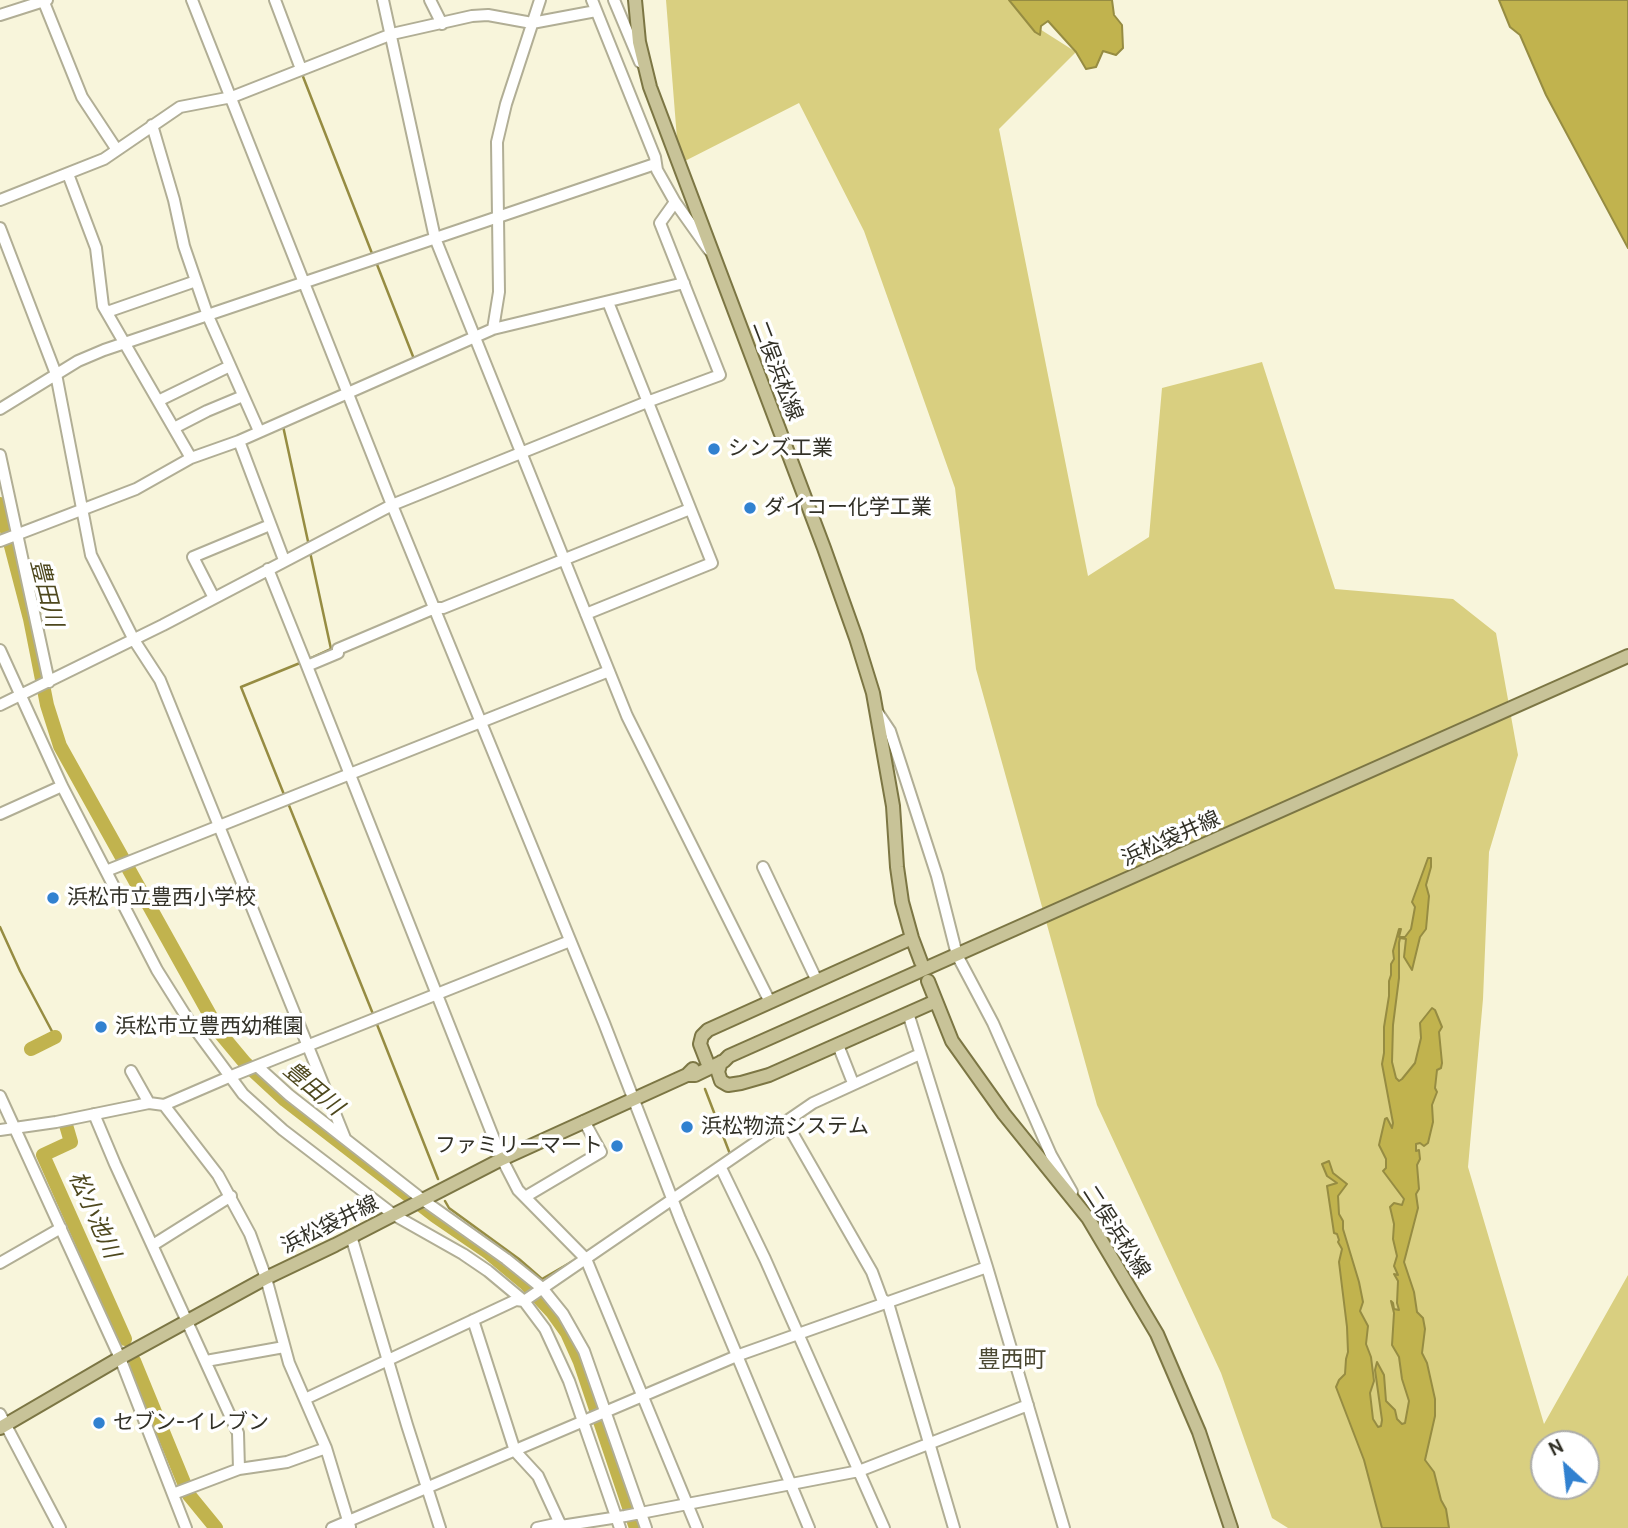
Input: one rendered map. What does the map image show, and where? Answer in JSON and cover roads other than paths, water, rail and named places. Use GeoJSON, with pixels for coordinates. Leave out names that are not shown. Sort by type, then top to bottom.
{"type":"FeatureCollection","features":[{"type":"Feature","properties":{"kind":"main road","name":"二俣浜松線"},"geometry":{"type":"LineString","coordinates":[[635,0],[639,43],[650,87],[856,638],[876,710],[892,806],[898,879],[912,938],[921,962]]}},
{"type":"Feature","properties":{"kind":"main road","name":"浜松袋井線"},"geometry":{"type":"LineString","coordinates":[[2,1422],[266,1278],[502,1159],[1628,656]]}},
{"type":"Feature","properties":{"kind":"main road"},"geometry":{"type":"LineString","coordinates":[[707,1062],[700,1044],[705,1032],[912,938]]}},
{"type":"Feature","properties":{"kind":"main road","name":"二俣浜松線"},"geometry":{"type":"LineString","coordinates":[[928,981],[952,1041],[975,1075],[1088,1218],[1157,1334],[1199,1432],[1231,1528]]}},
{"type":"Feature","properties":{"kind":"main road"},"geometry":{"type":"LineString","coordinates":[[725,1059],[718,1076],[728,1085],[769,1075],[936,1001]]}},
{"type":"Feature","properties":{"kind":"main road","name":"浜松袋井線"},"geometry":{"type":"LineString","coordinates":[[692,1074],[707,1062],[722,1056],[725,1059]]}},
{"type":"Feature","properties":{"kind":"main road"},"geometry":{"type":"LineString","coordinates":[[692,1074],[723,1092],[731,1093],[769,1075]]}},
{"type":"Feature","properties":{"kind":"street"},"geometry":{"type":"LineString","coordinates":[[0,15],[45,0],[82,97],[117,150]]}},
{"type":"Feature","properties":{"kind":"street"},"geometry":{"type":"LineString","coordinates":[[192,0],[392,505],[604,1023],[632,1100],[809,1528]]}},
{"type":"Feature","properties":{"kind":"street"},"geometry":{"type":"LineString","coordinates":[[275,0],[301,69]]}},
{"type":"Feature","properties":{"kind":"street"},"geometry":{"type":"LineString","coordinates":[[383,0],[435,238],[520,454],[635,733],[770,1002]]}},
{"type":"Feature","properties":{"kind":"street"},"geometry":{"type":"LineString","coordinates":[[430,0],[442,24]]}},
{"type":"Feature","properties":{"kind":"street"},"geometry":{"type":"LineString","coordinates":[[493,329],[499,292],[497,142],[506,104],[540,0]]}},
{"type":"Feature","properties":{"kind":"street"},"geometry":{"type":"LineString","coordinates":[[614,0],[650,87]]}},
{"type":"Feature","properties":{"kind":"street"},"geometry":{"type":"LineString","coordinates":[[0,200],[104,159],[180,107],[232,97],[391,34],[472,16],[488,15],[533,23],[594,5],[655,157],[655,164],[675,202],[715,258]]}},
{"type":"Feature","properties":{"kind":"street"},"geometry":{"type":"LineString","coordinates":[[152,125],[184,246],[208,316],[259,432]]}},
{"type":"Feature","properties":{"kind":"street"},"geometry":{"type":"LineString","coordinates":[[0,409],[83,359],[125,343],[655,164]]}},
{"type":"Feature","properties":{"kind":"street"},"geometry":{"type":"LineString","coordinates":[[68,174],[96,248],[101,294],[107,312],[191,458]]}},
{"type":"Feature","properties":{"kind":"street"},"geometry":{"type":"LineString","coordinates":[[0,705],[134,639],[392,505],[720,375],[660,223],[675,202]]}},
{"type":"Feature","properties":{"kind":"street"},"geometry":{"type":"LineString","coordinates":[[0,228],[56,374],[91,555],[134,639],[160,680],[345,1138]]}},
{"type":"Feature","properties":{"kind":"street"},"geometry":{"type":"LineString","coordinates":[[107,312],[196,281]]}},
{"type":"Feature","properties":{"kind":"street"},"geometry":{"type":"LineString","coordinates":[[9,538],[136,489],[191,458],[239,441],[493,329],[684,283]]}},
{"type":"Feature","properties":{"kind":"street"},"geometry":{"type":"LineString","coordinates":[[586,614],[712,563],[608,302]]}},
{"type":"Feature","properties":{"kind":"street"},"geometry":{"type":"LineString","coordinates":[[158,401],[230,366]]}},
{"type":"Feature","properties":{"kind":"street"},"geometry":{"type":"LineString","coordinates":[[174,428],[243,396]]}},
{"type":"Feature","properties":{"kind":"street"},"geometry":{"type":"LineString","coordinates":[[239,441],[284,561]]}},
{"type":"Feature","properties":{"kind":"street"},"geometry":{"type":"LineString","coordinates":[[0,454],[9,538],[49,682]]}},
{"type":"Feature","properties":{"kind":"street"},"geometry":{"type":"LineString","coordinates":[[305,662],[338,653],[338,649],[435,608],[443,608],[690,509]]}},
{"type":"Feature","properties":{"kind":"street"},"geometry":{"type":"LineString","coordinates":[[214,597],[193,557],[270,525]]}},
{"type":"Feature","properties":{"kind":"street"},"geometry":{"type":"LineString","coordinates":[[268,569],[502,1159],[518,1190],[584,1256],[697,1528]]}},
{"type":"Feature","properties":{"kind":"street"},"geometry":{"type":"LineString","coordinates":[[0,650],[62,786],[157,970],[189,1021],[243,1094],[283,1130],[527,1299],[554,1346],[587,1419],[620,1520]]}},
{"type":"Feature","properties":{"kind":"street"},"geometry":{"type":"LineString","coordinates":[[106,870],[608,671]]}},
{"type":"Feature","properties":{"kind":"street"},"geometry":{"type":"LineString","coordinates":[[876,710],[890,731],[944,899],[957,955],[993,1023],[1051,1155],[1088,1218]]}},
{"type":"Feature","properties":{"kind":"street"},"geometry":{"type":"LineString","coordinates":[[0,814],[62,786]]}},
{"type":"Feature","properties":{"kind":"street"},"geometry":{"type":"LineString","coordinates":[[764,867],[817,981]]}},
{"type":"Feature","properties":{"kind":"street"},"geometry":{"type":"LineString","coordinates":[[0,1130],[149,1103],[164,1105],[570,941]]}},
{"type":"Feature","properties":{"kind":"street"},"geometry":{"type":"LineString","coordinates":[[908,1013],[1064,1528]]}},
{"type":"Feature","properties":{"kind":"street"},"geometry":{"type":"LineString","coordinates":[[838,1045],[853,1083]]}},
{"type":"Feature","properties":{"kind":"street"},"geometry":{"type":"LineString","coordinates":[[304,1399],[516,1300],[527,1299],[584,1256],[720,1168],[813,1103],[920,1054]]}},
{"type":"Feature","properties":{"kind":"street"},"geometry":{"type":"LineString","coordinates":[[256,1066],[423,1200],[542,1287],[577,1335],[646,1528]]}},
{"type":"Feature","properties":{"kind":"street"},"geometry":{"type":"LineString","coordinates":[[131,1071],[149,1103]]}},
{"type":"Feature","properties":{"kind":"street"},"geometry":{"type":"LineString","coordinates":[[0,1096],[181,1491],[186,1528]]}},
{"type":"Feature","properties":{"kind":"street"},"geometry":{"type":"LineString","coordinates":[[164,1105],[218,1175],[250,1234],[266,1278],[284,1348],[326,1448],[349,1525]]}},
{"type":"Feature","properties":{"kind":"street"},"geometry":{"type":"LineString","coordinates":[[94,1114],[238,1433],[239,1469]]}},
{"type":"Feature","properties":{"kind":"street"},"geometry":{"type":"LineString","coordinates":[[525,1197],[601,1152],[584,1121]]}},
{"type":"Feature","properties":{"kind":"street"},"geometry":{"type":"LineString","coordinates":[[786,1122],[872,1272],[882,1298],[888,1303],[954,1528]]}},
{"type":"Feature","properties":{"kind":"street"},"geometry":{"type":"LineString","coordinates":[[720,1168],[765,1259],[884,1528]]}},
{"type":"Feature","properties":{"kind":"street"},"geometry":{"type":"LineString","coordinates":[[153,1245],[231,1196]]}},
{"type":"Feature","properties":{"kind":"street"},"geometry":{"type":"LineString","coordinates":[[0,1263],[61,1228]]}},
{"type":"Feature","properties":{"kind":"street"},"geometry":{"type":"LineString","coordinates":[[351,1236],[425,1488],[440,1528]]}},
{"type":"Feature","properties":{"kind":"street"},"geometry":{"type":"LineString","coordinates":[[332,1528],[349,1525],[425,1488],[739,1355],[987,1267]]}},
{"type":"Feature","properties":{"kind":"street"},"geometry":{"type":"LineString","coordinates":[[474,1320],[515,1451],[538,1476],[561,1526]]}},
{"type":"Feature","properties":{"kind":"street"},"geometry":{"type":"LineString","coordinates":[[206,1361],[284,1348]]}},
{"type":"Feature","properties":{"kind":"street"},"geometry":{"type":"LineString","coordinates":[[537,1528],[620,1520],[641,1512],[859,1471],[1028,1405]]}},
{"type":"Feature","properties":{"kind":"street"},"geometry":{"type":"LineString","coordinates":[[2,1422],[60,1528]]}},
{"type":"Feature","properties":{"kind":"street"},"geometry":{"type":"LineString","coordinates":[[181,1491],[239,1469],[287,1462],[326,1448]]}},
{"type":"Feature","properties":{"kind":"waterway"},"geometry":{"type":"LineString","coordinates":[[302,74],[373,256]]}},
{"type":"Feature","properties":{"kind":"waterway"},"geometry":{"type":"LineString","coordinates":[[376,262],[414,359]]}},
{"type":"Feature","properties":{"kind":"waterway"},"geometry":{"type":"LineString","coordinates":[[283,426],[309,546]]}},
{"type":"Feature","properties":{"kind":"waterway","name":"豊田川"},"geometry":{"type":"LineString","coordinates":[[0,504],[30,619],[47,705],[60,746],[220,1033],[245,1063],[285,1100],[435,1216],[489,1253],[525,1283],[552,1312],[567,1333],[580,1362],[636,1528]]}},
{"type":"Feature","properties":{"kind":"waterway"},"geometry":{"type":"LineString","coordinates":[[307,660],[331,649],[310,552]]}},
{"type":"Feature","properties":{"kind":"waterway"},"geometry":{"type":"LineString","coordinates":[[285,797],[241,687],[300,663]]}},
{"type":"Feature","properties":{"kind":"waterway"},"geometry":{"type":"LineString","coordinates":[[288,803],[373,1014]]}},
{"type":"Feature","properties":{"kind":"waterway"},"geometry":{"type":"LineString","coordinates":[[0,927],[55,1037]]}},
{"type":"Feature","properties":{"kind":"waterway"},"geometry":{"type":"LineString","coordinates":[[376,1022],[438,1179]]}},
{"type":"Feature","properties":{"kind":"waterway","name":"松小池川"},"geometry":{"type":"LineString","coordinates":[[31,1049],[55,1037]]}},
{"type":"Feature","properties":{"kind":"waterway"},"geometry":{"type":"LineString","coordinates":[[705,1089],[730,1154]]}},
{"type":"Feature","properties":{"kind":"waterway","name":"松小池川"},"geometry":{"type":"LineString","coordinates":[[66,1125],[71,1142],[43,1155],[125,1339]]}},
{"type":"Feature","properties":{"kind":"waterway"},"geometry":{"type":"LineString","coordinates":[[445,1201],[449,1208],[542,1279],[573,1261]]}},
{"type":"Feature","properties":{"kind":"waterway"},"geometry":{"type":"LineString","coordinates":[[113,1325],[120,1340]]}},
{"type":"Feature","properties":{"kind":"waterway","name":"松小池川"},"geometry":{"type":"LineString","coordinates":[[134,1361],[189,1495],[216,1528]]}},
{"type":"Feature","properties":{"kind":"place","name":"シンズ工業"},"geometry":{"type":"Point","coordinates":[714,449]}},
{"type":"Feature","properties":{"kind":"place","name":"ダイコー化学工業"},"geometry":{"type":"Point","coordinates":[750,508]}},
{"type":"Feature","properties":{"kind":"place","name":"浜松市立豊西小学校"},"geometry":{"type":"Point","coordinates":[53,898]}},
{"type":"Feature","properties":{"kind":"place","name":"浜松市立豊西幼稚園"},"geometry":{"type":"Point","coordinates":[101,1027]}},
{"type":"Feature","properties":{"kind":"place","name":"浜松物流システム"},"geometry":{"type":"Point","coordinates":[687,1127]}},
{"type":"Feature","properties":{"kind":"place","name":"ファミリーマート"},"geometry":{"type":"Point","coordinates":[617,1146]}},
{"type":"Feature","properties":{"kind":"place","name":"セブン-イレブン"},"geometry":{"type":"Point","coordinates":[99,1423]}},
{"type":"Feature","properties":{"kind":"district","name":"豊西町"},"geometry":{"type":"Point","coordinates":[1012,1360]}}]}
